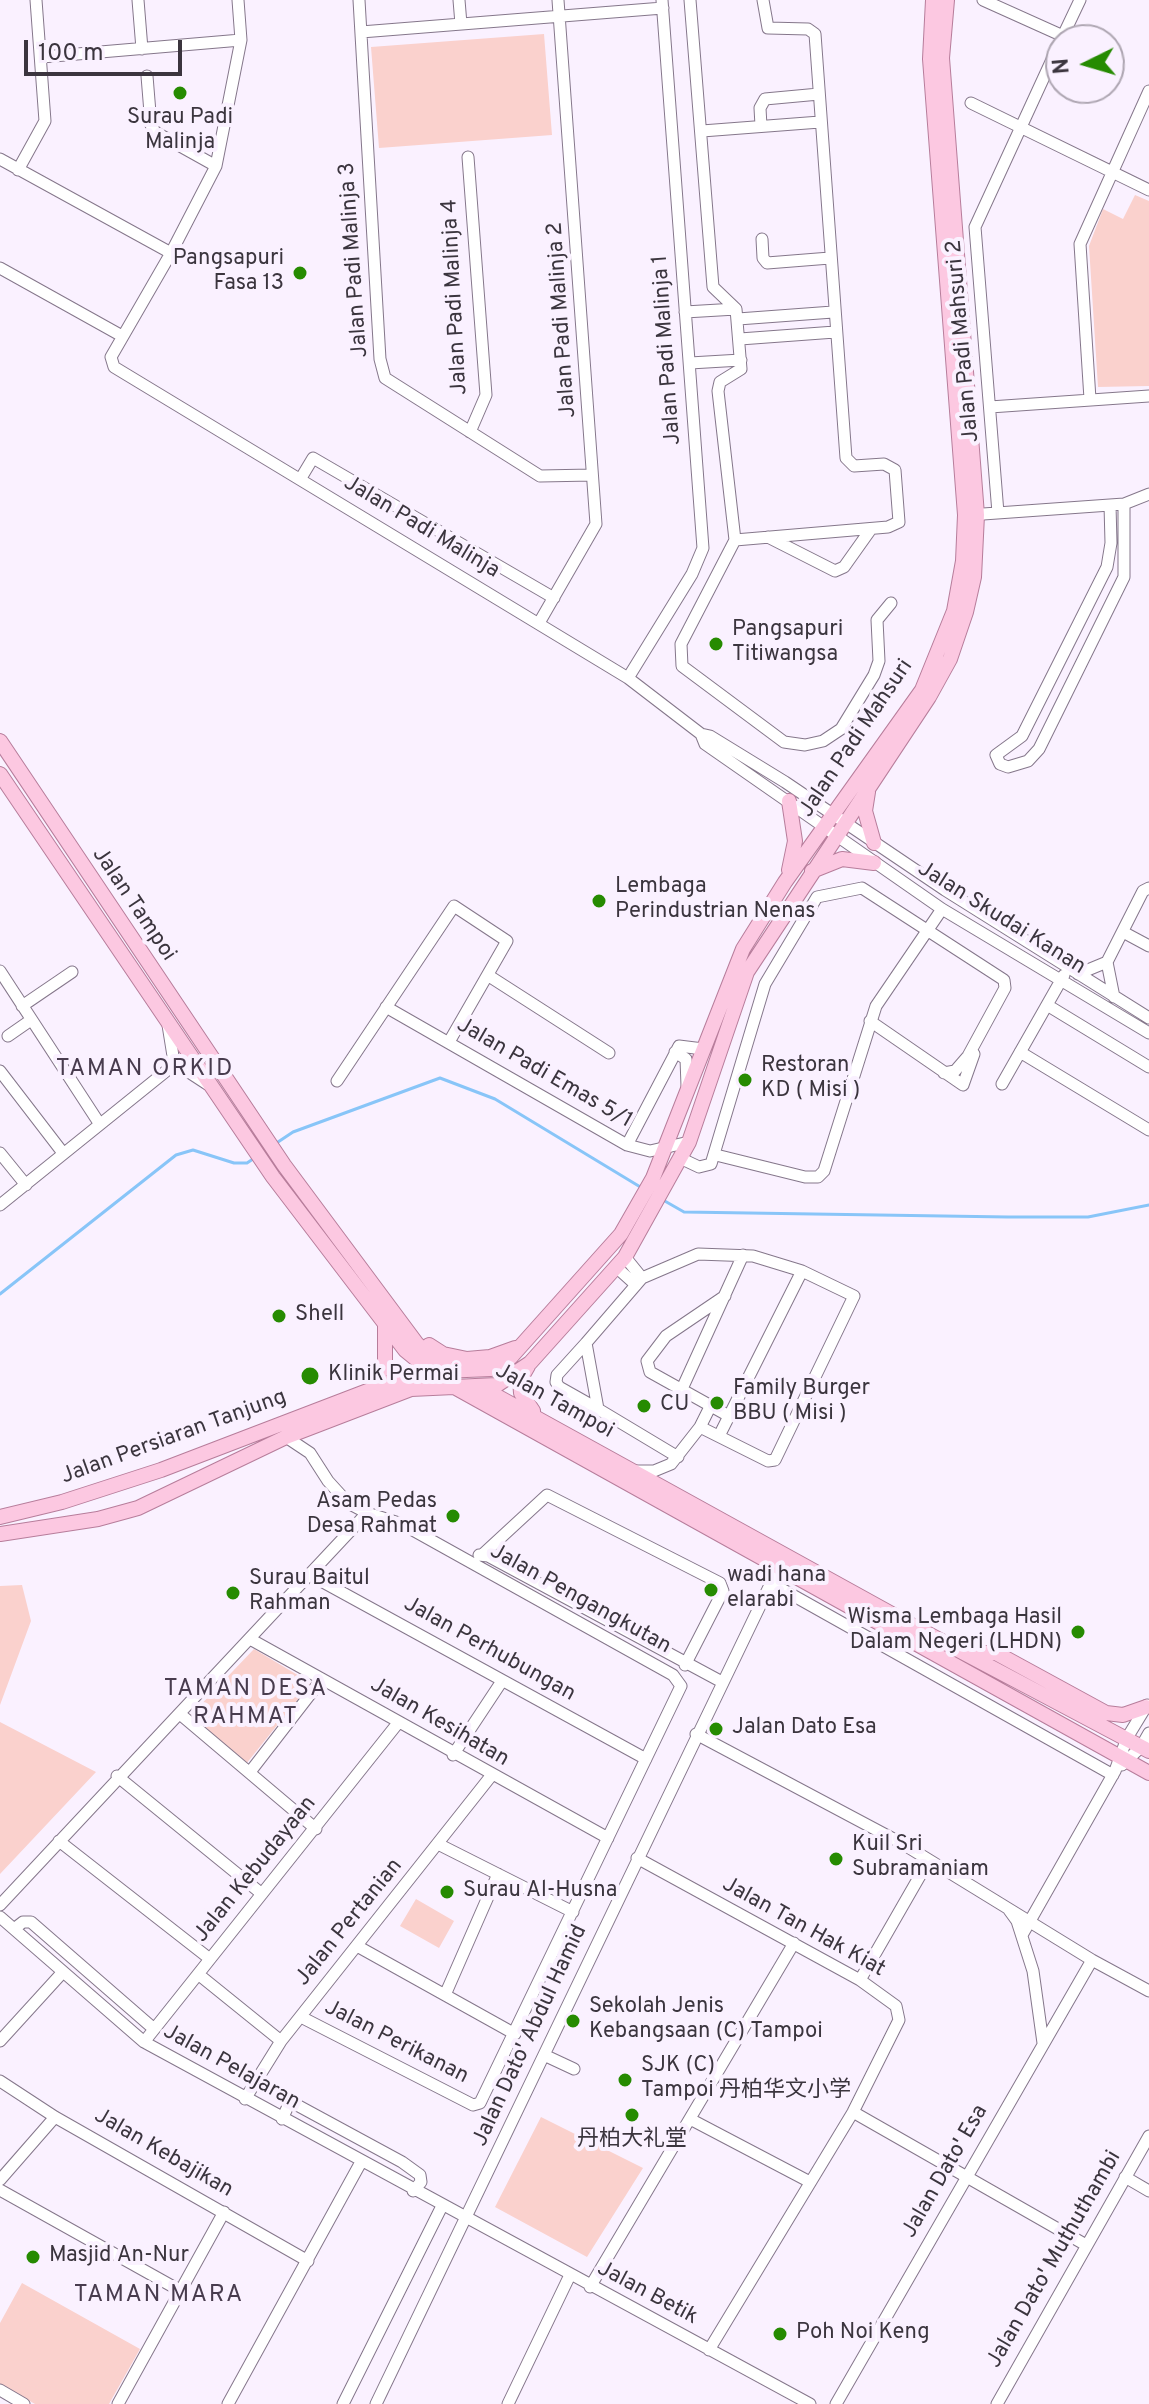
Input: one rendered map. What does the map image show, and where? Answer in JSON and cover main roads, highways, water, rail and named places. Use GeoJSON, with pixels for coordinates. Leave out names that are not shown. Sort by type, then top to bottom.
{"type":"FeatureCollection","features":[{"type":"Feature","properties":{"kind":"main road","name":"Jalan Padi Mahsuri"},"geometry":{"type":"LineString","coordinates":[[658,1182],[665,1148],[743,949],[785,882],[870,783],[906,733],[950,659],[974,577],[942,58],[947,0]]}},
{"type":"Feature","properties":{"kind":"main road","name":"Jalan Padi Mahsuri"},"geometry":{"type":"LineString","coordinates":[[483,1388],[508,1380],[530,1363],[620,1262],[658,1182],[680,1158],[689,1142],[747,972],[812,871],[833,825],[922,690],[945,640],[959,585],[971,515],[930,59],[932,2]]}},
{"type":"Feature","properties":{"kind":"main road","name":"Jalan Tampoi"},"geometry":{"type":"LineString","coordinates":[[0,741],[284,1165],[373,1288],[417,1344],[452,1379],[486,1407],[778,1569],[1119,1766],[1149,1773]]}},
{"type":"Feature","properties":{"kind":"main road","name":"Jalan Tampoi"},"geometry":{"type":"LineString","coordinates":[[0,774],[273,1177],[385,1326],[427,1369],[452,1379]]}},
{"type":"Feature","properties":{"kind":"main road"},"geometry":{"type":"LineString","coordinates":[[870,783],[865,811],[874,843]]}},
{"type":"Feature","properties":{"kind":"main road"},"geometry":{"type":"LineString","coordinates":[[785,882],[795,841],[789,801]]}},
{"type":"Feature","properties":{"kind":"main road"},"geometry":{"type":"LineString","coordinates":[[812,871],[842,859],[874,863]]}},
{"type":"Feature","properties":{"kind":"main road","name":"Jalan Padi Mahsuri"},"geometry":{"type":"LineString","coordinates":[[452,1379],[491,1369],[520,1347],[641,1213]]}},
{"type":"Feature","properties":{"kind":"main road"},"geometry":{"type":"LineString","coordinates":[[373,1288],[393,1302],[418,1335],[443,1354],[490,1357],[520,1347]]}},
{"type":"Feature","properties":{"kind":"main road"},"geometry":{"type":"LineString","coordinates":[[372,1389],[385,1363],[385,1326]]}},
{"type":"Feature","properties":{"kind":"main road"},"geometry":{"type":"LineString","coordinates":[[530,1363],[523,1373],[520,1387],[536,1414]]}},
{"type":"Feature","properties":{"kind":"main road","name":"Jalan Persiaran Tanjung"},"geometry":{"type":"LineString","coordinates":[[0,1517],[114,1486],[427,1369]]}},
{"type":"Feature","properties":{"kind":"main road","name":"Jalan Persiaran Tanjung"},"geometry":{"type":"LineString","coordinates":[[0,1534],[124,1512],[286,1437],[411,1389],[452,1379],[483,1388]]}},
{"type":"Feature","properties":{"kind":"main road","name":"Jalan Tampoi"},"geometry":{"type":"LineString","coordinates":[[483,1388],[536,1414],[633,1471],[778,1569],[965,1653],[1145,1749]]}},
{"type":"Feature","properties":{"kind":"main road"},"geometry":{"type":"LineString","coordinates":[[391,1397],[442,1396],[486,1407]]}},
{"type":"Feature","properties":{"kind":"main road"},"geometry":{"type":"LineString","coordinates":[[114,1486],[147,1484],[153,1488],[148,1499],[124,1512]]}},
{"type":"Feature","properties":{"kind":"main road"},"geometry":{"type":"LineString","coordinates":[[965,1653],[996,1653],[1106,1713],[1123,1715],[1147,1704]]}},
{"type":"Feature","properties":{"kind":"waterway"},"geometry":{"type":"LineString","coordinates":[[275,1144],[293,1132],[440,1078],[495,1099],[642,1188]]}},
{"type":"Feature","properties":{"kind":"waterway"},"geometry":{"type":"LineString","coordinates":[[0,1294],[176,1155],[193,1150],[234,1163],[247,1163],[256,1157]]}},
{"type":"Feature","properties":{"kind":"waterway"},"geometry":{"type":"LineString","coordinates":[[663,1200],[684,1212],[1008,1217],[1088,1217],[1149,1205]]}},
{"type":"Feature","properties":{"kind":"place","name":"Surau Padi Malinja"},"geometry":{"type":"Point","coordinates":[180,93]}},
{"type":"Feature","properties":{"kind":"place","name":"Pangsapuri Fasa 13"},"geometry":{"type":"Point","coordinates":[300,273]}},
{"type":"Feature","properties":{"kind":"place","name":"Pangsapuri Titiwangsa"},"geometry":{"type":"Point","coordinates":[716,644]}},
{"type":"Feature","properties":{"kind":"place","name":"Lembaga Perindustrian Nenas"},"geometry":{"type":"Point","coordinates":[599,901]}},
{"type":"Feature","properties":{"kind":"place","name":"Restoran KD ( Misi )"},"geometry":{"type":"Point","coordinates":[745,1080]}},
{"type":"Feature","properties":{"kind":"place","name":"Shell"},"geometry":{"type":"Point","coordinates":[279,1316]}},
{"type":"Feature","properties":{"kind":"place","name":"Klinik Permai"},"geometry":{"type":"Point","coordinates":[310,1376]}},
{"type":"Feature","properties":{"kind":"place","name":"Family Burger BBU ( Misi )"},"geometry":{"type":"Point","coordinates":[717,1403]}},
{"type":"Feature","properties":{"kind":"place","name":"CU"},"geometry":{"type":"Point","coordinates":[644,1406]}},
{"type":"Feature","properties":{"kind":"place","name":"Asam Pedas Desa Rahmat"},"geometry":{"type":"Point","coordinates":[453,1516]}},
{"type":"Feature","properties":{"kind":"place","name":"wadi hana elarabi"},"geometry":{"type":"Point","coordinates":[711,1590]}},
{"type":"Feature","properties":{"kind":"place","name":"Surau Baitul Rahman"},"geometry":{"type":"Point","coordinates":[233,1593]}},
{"type":"Feature","properties":{"kind":"place","name":"Wisma Lembaga Hasil Dalam Negeri (LHDN)"},"geometry":{"type":"Point","coordinates":[1078,1632]}},
{"type":"Feature","properties":{"kind":"place","name":"Jalan Dato Esa"},"geometry":{"type":"Point","coordinates":[716,1729]}},
{"type":"Feature","properties":{"kind":"place","name":"Kuil Sri Subramaniam"},"geometry":{"type":"Point","coordinates":[836,1859]}},
{"type":"Feature","properties":{"kind":"place","name":"Surau Al-Husna"},"geometry":{"type":"Point","coordinates":[447,1892]}},
{"type":"Feature","properties":{"kind":"place","name":"Sekolah Jenis Kebangsaan (C) Tampoi"},"geometry":{"type":"Point","coordinates":[573,2021]}},
{"type":"Feature","properties":{"kind":"place","name":"SJK (C) Tampoi 丹柏华文小学"},"geometry":{"type":"Point","coordinates":[625,2080]}},
{"type":"Feature","properties":{"kind":"place","name":"丹柏大礼堂"},"geometry":{"type":"Point","coordinates":[632,2115]}},
{"type":"Feature","properties":{"kind":"place","name":"Masjid An-Nur"},"geometry":{"type":"Point","coordinates":[33,2257]}},
{"type":"Feature","properties":{"kind":"place","name":"Poh Noi Keng"},"geometry":{"type":"Point","coordinates":[780,2334]}},
{"type":"Feature","properties":{"kind":"district","name":"TAMAN ORKID"},"geometry":{"type":"Point","coordinates":[145,1070]}},
{"type":"Feature","properties":{"kind":"district","name":"TAMAN DESA RAHMAT"},"geometry":{"type":"Point","coordinates":[246,1704]}},
{"type":"Feature","properties":{"kind":"district","name":"TAMAN MARA"},"geometry":{"type":"Point","coordinates":[159,2296]}}]}
